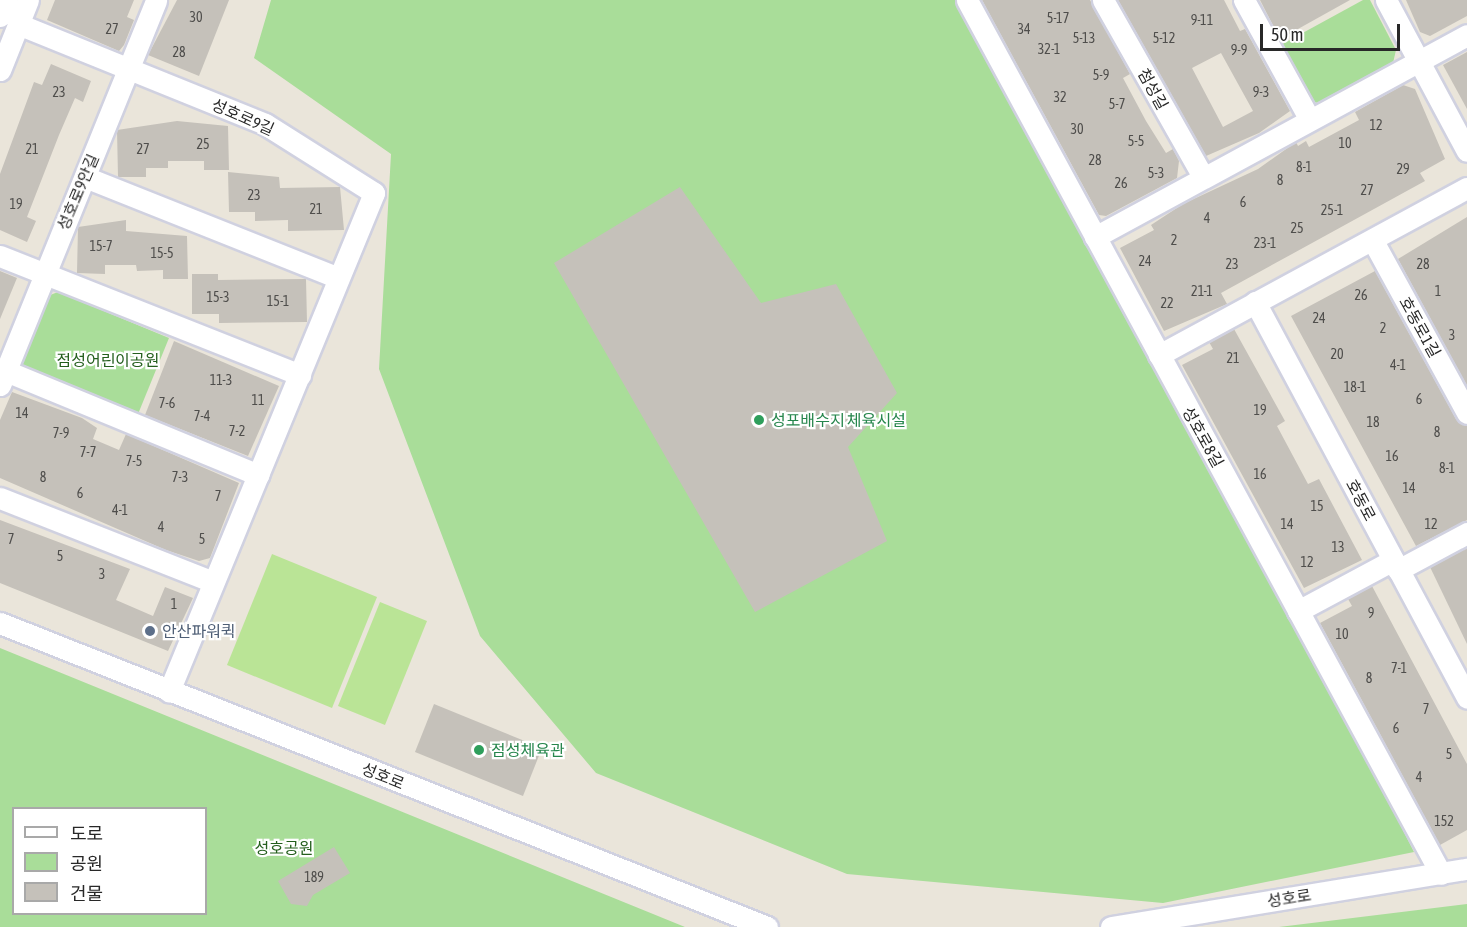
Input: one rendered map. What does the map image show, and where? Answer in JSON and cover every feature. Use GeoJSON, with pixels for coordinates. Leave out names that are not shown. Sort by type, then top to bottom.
{"type":"FeatureCollection","features":[{"type":"Feature","properties":{"kind":"street"},"geometry":{"type":"LineString","coordinates":[[0,70],[9,20],[7,0]]}},
{"type":"Feature","properties":{"kind":"street"},"geometry":{"type":"LineString","coordinates":[[9,20],[28,0]]}},
{"type":"Feature","properties":{"kind":"street","name":"성호로9안길"},"geometry":{"type":"LineString","coordinates":[[3,378],[156,0]]}},
{"type":"Feature","properties":{"kind":"street","name":"성호로8길"},"geometry":{"type":"LineString","coordinates":[[967,0],[1441,874]]}},
{"type":"Feature","properties":{"kind":"street","name":"첨성길"},"geometry":{"type":"LineString","coordinates":[[1103,0],[1203,177]]}},
{"type":"Feature","properties":{"kind":"street"},"geometry":{"type":"LineString","coordinates":[[1244,0],[1309,118]]}},
{"type":"Feature","properties":{"kind":"street"},"geometry":{"type":"LineString","coordinates":[[1386,0],[1467,151]]}},
{"type":"Feature","properties":{"kind":"street","name":"성호로9길"},"geometry":{"type":"LineString","coordinates":[[9,20],[265,124],[374,193],[169,691]]}},
{"type":"Feature","properties":{"kind":"street"},"geometry":{"type":"LineString","coordinates":[[1095,237],[1309,118],[1467,35]]}},
{"type":"Feature","properties":{"kind":"street"},"geometry":{"type":"LineString","coordinates":[[85,177],[339,278]]}},
{"type":"Feature","properties":{"kind":"street"},"geometry":{"type":"LineString","coordinates":[[1159,355],[1255,302],[1373,242],[1467,188]]}},
{"type":"Feature","properties":{"kind":"street","name":"호동로1길"},"geometry":{"type":"LineString","coordinates":[[1373,242],[1467,413]]}},
{"type":"Feature","properties":{"kind":"street"},"geometry":{"type":"LineString","coordinates":[[0,256],[300,375]]}},
{"type":"Feature","properties":{"kind":"street","name":"호동로"},"geometry":{"type":"LineString","coordinates":[[1255,302],[1467,698]]}},
{"type":"Feature","properties":{"kind":"street"},"geometry":{"type":"LineString","coordinates":[[3,378],[258,475]]}},
{"type":"Feature","properties":{"kind":"street"},"geometry":{"type":"LineString","coordinates":[[0,498],[213,582]]}},
{"type":"Feature","properties":{"kind":"street"},"geometry":{"type":"LineString","coordinates":[[1298,610],[1467,533]]}},
{"type":"Feature","properties":{"kind":"street","name":"성호로"},"geometry":{"type":"LineString","coordinates":[[0,623],[767,927]]}},
{"type":"Feature","properties":{"kind":"street","name":"성호로"},"geometry":{"type":"LineString","coordinates":[[1111,927],[1467,869]]}},
{"type":"Feature","properties":{"kind":"green space"},"geometry":{"type":"Polygon","coordinates":[[[271,0],[964,0],[1036,149],[1321,666],[1414,852],[1163,903],[847,874],[596,773],[480,636],[379,369],[391,154],[254,58],[271,0]]]}},
{"type":"Feature","properties":{"kind":"green space"},"geometry":{"type":"Polygon","coordinates":[[[1363,0],[1370,0],[1396,50],[1393,63],[1318,103],[1305,100],[1277,47],[1363,0]]]}},
{"type":"Feature","properties":{"kind":"green space","name":"점성어린이공원"},"geometry":{"type":"Polygon","coordinates":[[[58,292],[169,338],[136,419],[24,373],[19,360],[45,297],[58,292]]]}},
{"type":"Feature","properties":{"kind":"green space"},"geometry":{"type":"Polygon","coordinates":[[[272,554],[377,597],[332,708],[227,665],[272,554]]]}},
{"type":"Feature","properties":{"kind":"green space"},"geometry":{"type":"Polygon","coordinates":[[[380,602],[427,621],[385,725],[338,706],[380,602]]]}},
{"type":"Feature","properties":{"kind":"green space","name":"성호공원"},"geometry":{"type":"Polygon","coordinates":[[[0,648],[685,927],[0,927],[0,648]]]}},
{"type":"Feature","properties":{"kind":"green space"},"geometry":{"type":"Polygon","coordinates":[[[1467,904],[1467,927],[1279,927],[1467,904]]]}},
{"type":"Feature","properties":{"kind":"building"},"geometry":{"type":"Polygon","coordinates":[[[55,0],[134,0],[127,17],[134,20],[124,45],[119,51],[47,20],[55,0]]]}},
{"type":"Feature","properties":{"kind":"building"},"geometry":{"type":"Polygon","coordinates":[[[177,0],[229,0],[199,76],[148,55],[177,0]]]}},
{"type":"Feature","properties":{"kind":"building"},"geometry":{"type":"Polygon","coordinates":[[[982,0],[1090,0],[1130,74],[1123,78],[1146,121],[1166,153],[1173,149],[1179,161],[1177,178],[1106,216],[1099,215],[982,0]]]}},
{"type":"Feature","properties":{"kind":"building"},"geometry":{"type":"Polygon","coordinates":[[[1118,0],[1224,0],[1240,31],[1245,29],[1290,111],[1259,133],[1206,156],[1118,0]],[[1221,53],[1192,68],[1223,127],[1253,111],[1221,53]]]}},
{"type":"Feature","properties":{"kind":"building"},"geometry":{"type":"Polygon","coordinates":[[[1260,0],[1350,0],[1280,39],[1260,0]]]}},
{"type":"Feature","properties":{"kind":"building"},"geometry":{"type":"Polygon","coordinates":[[[1406,0],[1467,0],[1467,16],[1430,36],[1420,32],[1406,0]]]}},
{"type":"Feature","properties":{"kind":"building"},"geometry":{"type":"Polygon","coordinates":[[[1467,52],[1467,109],[1443,65],[1467,52]]]}},
{"type":"Feature","properties":{"kind":"building"},"geometry":{"type":"Polygon","coordinates":[[[51,64],[91,81],[83,102],[75,98],[59,135],[27,217],[36,221],[27,242],[0,230],[0,174],[34,82],[42,85],[51,64]]]}},
{"type":"Feature","properties":{"kind":"building"},"geometry":{"type":"Polygon","coordinates":[[[1403,85],[1415,89],[1445,159],[1420,173],[1425,181],[1221,293],[1227,304],[1164,331],[1120,248],[1154,230],[1151,225],[1183,204],[1258,169],[1296,142],[1298,146],[1306,141],[1309,147],[1359,120],[1355,112],[1403,85]]]}},
{"type":"Feature","properties":{"kind":"building"},"geometry":{"type":"Polygon","coordinates":[[[177,121],[228,126],[229,170],[204,170],[204,161],[168,161],[168,168],[146,168],[146,177],[118,177],[117,130],[177,121]]]}},
{"type":"Feature","properties":{"kind":"building"},"geometry":{"type":"Polygon","coordinates":[[[228,172],[279,177],[280,188],[340,187],[344,230],[288,231],[288,220],[255,221],[255,212],[229,212],[228,172]]]}},
{"type":"Feature","properties":{"kind":"building","name":"성포배수지 체육시설"},"geometry":{"type":"Polygon","coordinates":[[[680,187],[761,303],[836,284],[897,393],[848,447],[887,541],[755,612],[554,263],[680,187]]]}},
{"type":"Feature","properties":{"kind":"building"},"geometry":{"type":"Polygon","coordinates":[[[1467,217],[1467,386],[1398,259],[1467,217]]]}},
{"type":"Feature","properties":{"kind":"building"},"geometry":{"type":"Polygon","coordinates":[[[126,220],[126,231],[187,236],[188,279],[163,279],[163,270],[137,271],[136,265],[105,265],[105,274],[77,273],[78,227],[126,220]]]}},
{"type":"Feature","properties":{"kind":"building"},"geometry":{"type":"Polygon","coordinates":[[[0,271],[17,278],[0,319],[0,271]]]}},
{"type":"Feature","properties":{"kind":"building"},"geometry":{"type":"Polygon","coordinates":[[[1375,271],[1456,419],[1467,426],[1467,520],[1416,546],[1291,316],[1375,271]]]}},
{"type":"Feature","properties":{"kind":"building"},"geometry":{"type":"Polygon","coordinates":[[[192,274],[218,274],[218,280],[306,279],[307,322],[219,323],[219,314],[192,314],[192,274]]]}},
{"type":"Feature","properties":{"kind":"building"},"geometry":{"type":"Polygon","coordinates":[[[1234,329],[1285,421],[1277,426],[1308,484],[1319,479],[1362,560],[1304,588],[1182,365],[1213,349],[1209,342],[1234,329]]]}},
{"type":"Feature","properties":{"kind":"building"},"geometry":{"type":"Polygon","coordinates":[[[174,341],[279,386],[248,456],[145,415],[174,341]]]}},
{"type":"Feature","properties":{"kind":"building"},"geometry":{"type":"Polygon","coordinates":[[[12,392],[82,418],[97,428],[93,439],[119,450],[126,434],[239,483],[210,558],[199,561],[166,550],[0,478],[0,420],[12,392]]]}},
{"type":"Feature","properties":{"kind":"building"},"geometry":{"type":"Polygon","coordinates":[[[0,520],[130,569],[116,600],[153,616],[165,587],[193,598],[168,651],[0,583],[0,520]]]}},
{"type":"Feature","properties":{"kind":"building"},"geometry":{"type":"Polygon","coordinates":[[[1467,547],[1467,644],[1430,567],[1467,547]]]}},
{"type":"Feature","properties":{"kind":"building"},"geometry":{"type":"Polygon","coordinates":[[[1372,586],[1467,764],[1467,830],[1440,845],[1320,623],[1352,606],[1348,599],[1372,586]]]}},
{"type":"Feature","properties":{"kind":"building","name":"점성체육관"},"geometry":{"type":"Polygon","coordinates":[[[434,704],[542,748],[523,796],[415,752],[434,704]]]}},
{"type":"Feature","properties":{"kind":"building"},"geometry":{"type":"Polygon","coordinates":[[[334,847],[350,873],[313,895],[307,906],[291,904],[278,881],[334,847]]]}},
{"type":"Feature","properties":{"kind":"place","name":"성포배수지 체육시설"},"geometry":{"type":"Point","coordinates":[759,420]}},
{"type":"Feature","properties":{"kind":"place","name":"안산파워퀵"},"geometry":{"type":"Point","coordinates":[150,631]}},
{"type":"Feature","properties":{"kind":"place","name":"점성체육관"},"geometry":{"type":"Point","coordinates":[479,750]}}]}
